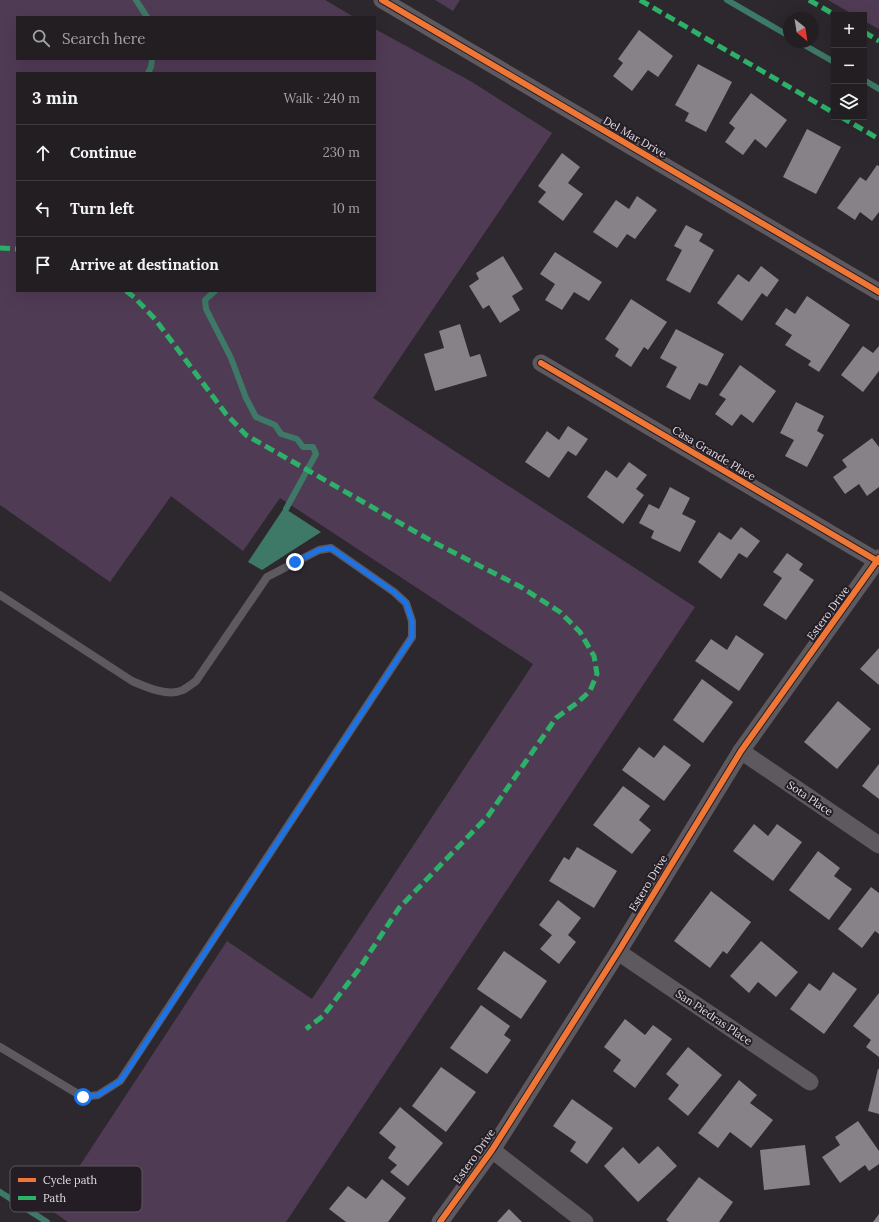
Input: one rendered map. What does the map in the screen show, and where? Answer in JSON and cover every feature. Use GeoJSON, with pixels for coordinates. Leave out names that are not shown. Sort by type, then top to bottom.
{"type":"FeatureCollection","features":[{"type":"Feature","properties":{"kind":"street","name":"Del Mar Drive"},"geometry":{"type":"LineString","coordinates":[[382,0],[879,292]]}},
{"type":"Feature","properties":{"kind":"street","name":"Casa Grande Place"},"geometry":{"type":"LineString","coordinates":[[540,363],[878,560]]}},
{"type":"Feature","properties":{"kind":"street","name":"Estero Drive"},"geometry":{"type":"LineString","coordinates":[[440,1222],[492,1150],[618,952],[741,751],[878,560]]}},
{"type":"Feature","properties":{"kind":"street","name":"Sota Place"},"geometry":{"type":"LineString","coordinates":[[741,751],[879,845]]}},
{"type":"Feature","properties":{"kind":"street","name":"San Piedras Place"},"geometry":{"type":"LineString","coordinates":[[618,952],[810,1082]]}},
{"type":"Feature","properties":{"kind":"street"},"geometry":{"type":"LineString","coordinates":[[492,1150],[585,1222]]}},
{"type":"Feature","properties":{"kind":"lane"},"geometry":{"type":"LineString","coordinates":[[0,595],[132,681],[149,688],[166,692],[182,691],[196,681],[267,578],[319,550],[331,548],[394,592],[406,603],[412,621],[412,637],[120,1081],[98,1095],[83,1097],[0,1047]]}},
{"type":"Feature","properties":{"kind":"shaded area"},"geometry":{"type":"Polygon","coordinates":[[[0,0],[325,0],[352,16],[16,16],[16,60],[376,60],[376,30],[472,82],[552,133],[373,398],[695,607],[286,1222],[68,1222],[53,1212],[142,1212],[142,1166],[80,1166],[227,941],[312,999],[533,664],[280,498],[243,551],[171,496],[110,582],[0,505],[0,0]]]}},
{"type":"Feature","properties":{"kind":"shaded area"},"geometry":{"type":"Polygon","coordinates":[[[435,0],[460,0],[453,11],[435,0]]]}},
{"type":"Feature","properties":{"kind":"shaded area"},"geometry":{"type":"Polygon","coordinates":[[[828,0],[879,0],[879,29],[867,23],[867,12],[849,12],[828,0]]]}},
{"type":"Feature","properties":{"kind":"shaded area"},"geometry":{"type":"Polygon","coordinates":[[[284,508],[321,532],[262,570],[248,562],[284,508]]]}},
{"type":"Feature","properties":{"kind":"building"},"geometry":{"type":"Polygon","coordinates":[[[639,30],[673,56],[658,77],[648,70],[632,91],[613,76],[623,63],[618,59],[639,30]]]}},
{"type":"Feature","properties":{"kind":"building"},"geometry":{"type":"Polygon","coordinates":[[[698,64],[732,82],[706,132],[685,121],[689,113],[675,105],[698,64]]]}},
{"type":"Feature","properties":{"kind":"building"},"geometry":{"type":"Polygon","coordinates":[[[751,93],[787,120],[766,148],[755,139],[743,155],[725,142],[735,128],[729,123],[751,93]]]}},
{"type":"Feature","properties":{"kind":"building"},"geometry":{"type":"Polygon","coordinates":[[[807,129],[841,147],[816,194],[783,177],[807,129]]]}},
{"type":"Feature","properties":{"kind":"building"},"geometry":{"type":"Polygon","coordinates":[[[562,153],[580,167],[568,183],[583,194],[563,221],[538,202],[546,192],[538,186],[562,153]]]}},
{"type":"Feature","properties":{"kind":"building"},"geometry":{"type":"Polygon","coordinates":[[[877,165],[879,166],[879,212],[872,221],[860,212],[855,220],[837,208],[860,177],[866,181],[877,165]]]}},
{"type":"Feature","properties":{"kind":"building"},"geometry":{"type":"Polygon","coordinates":[[[637,196],[657,210],[635,239],[627,234],[617,248],[593,232],[616,200],[629,209],[637,196]]]}},
{"type":"Feature","properties":{"kind":"building"},"geometry":{"type":"Polygon","coordinates":[[[686,225],[703,234],[699,241],[714,250],[690,293],[666,280],[682,250],[674,246],[686,225]]]}},
{"type":"Feature","properties":{"kind":"building"},"geometry":{"type":"Polygon","coordinates":[[[555,252],[602,282],[589,301],[574,292],[562,310],[545,300],[555,284],[540,274],[555,252]]]}},
{"type":"Feature","properties":{"kind":"building"},"geometry":{"type":"Polygon","coordinates":[[[503,256],[523,289],[512,296],[520,310],[500,323],[489,305],[483,309],[469,286],[479,279],[476,273],[503,256]]]}},
{"type":"Feature","properties":{"kind":"building"},"geometry":{"type":"Polygon","coordinates":[[[761,266],[779,280],[767,297],[762,293],[742,321],[717,303],[738,274],[749,282],[761,266]]]}},
{"type":"Feature","properties":{"kind":"building"},"geometry":{"type":"Polygon","coordinates":[[[807,296],[850,325],[819,372],[808,365],[811,361],[785,345],[792,335],[775,324],[786,308],[795,314],[807,296]]]}},
{"type":"Feature","properties":{"kind":"building"},"geometry":{"type":"Polygon","coordinates":[[[631,299],[667,322],[648,350],[644,347],[631,367],[615,356],[619,349],[605,339],[631,299]]]}},
{"type":"Feature","properties":{"kind":"building"},"geometry":{"type":"Polygon","coordinates":[[[460,324],[470,357],[480,354],[487,376],[435,391],[424,354],[444,348],[439,331],[460,324]]]}},
{"type":"Feature","properties":{"kind":"building"},"geometry":{"type":"Polygon","coordinates":[[[676,329],[724,354],[707,386],[699,383],[690,400],[666,387],[677,367],[660,358],[676,329]]]}},
{"type":"Feature","properties":{"kind":"building"},"geometry":{"type":"Polygon","coordinates":[[[863,346],[873,353],[879,346],[879,371],[863,392],[841,375],[863,346]]]}},
{"type":"Feature","properties":{"kind":"building"},"geometry":{"type":"Polygon","coordinates":[[[740,365],[776,391],[753,423],[741,414],[732,426],[715,414],[726,399],[719,395],[740,365]]]}},
{"type":"Feature","properties":{"kind":"building"},"geometry":{"type":"Polygon","coordinates":[[[796,402],[824,416],[817,431],[824,435],[807,467],[785,456],[794,440],[780,433],[796,402]]]}},
{"type":"Feature","properties":{"kind":"building"},"geometry":{"type":"Polygon","coordinates":[[[568,426],[588,439],[576,456],[568,451],[549,478],[525,462],[547,431],[559,440],[568,426]]]}},
{"type":"Feature","properties":{"kind":"building"},"geometry":{"type":"Polygon","coordinates":[[[872,438],[879,447],[879,487],[867,496],[859,484],[845,494],[833,477],[847,467],[842,460],[872,438]]]}},
{"type":"Feature","properties":{"kind":"building"},"geometry":{"type":"Polygon","coordinates":[[[629,462],[647,475],[636,489],[644,495],[623,524],[587,497],[606,470],[617,478],[629,462]]]}},
{"type":"Feature","properties":{"kind":"building"},"geometry":{"type":"Polygon","coordinates":[[[670,487],[690,498],[682,514],[696,521],[680,552],[651,538],[654,531],[639,523],[649,504],[659,509],[670,487]]]}},
{"type":"Feature","properties":{"kind":"building"},"geometry":{"type":"Polygon","coordinates":[[[741,527],[760,541],[747,558],[739,553],[721,579],[698,562],[719,532],[731,540],[741,527]]]}},
{"type":"Feature","properties":{"kind":"building"},"geometry":{"type":"Polygon","coordinates":[[[787,553],[803,564],[799,570],[814,580],[786,620],[763,605],[782,578],[773,572],[787,553]]]}},
{"type":"Feature","properties":{"kind":"building"},"geometry":{"type":"Polygon","coordinates":[[[736,635],[764,654],[739,691],[695,661],[711,639],[727,650],[736,635]]]}},
{"type":"Feature","properties":{"kind":"building"},"geometry":{"type":"Polygon","coordinates":[[[879,648],[879,685],[860,669],[879,648]]]}},
{"type":"Feature","properties":{"kind":"building"},"geometry":{"type":"Polygon","coordinates":[[[702,679],[733,702],[703,743],[673,720],[702,679]]]}},
{"type":"Feature","properties":{"kind":"building"},"geometry":{"type":"Polygon","coordinates":[[[838,701],[871,729],[837,769],[804,742],[838,701]]]}},
{"type":"Feature","properties":{"kind":"building"},"geometry":{"type":"Polygon","coordinates":[[[664,745],[691,765],[664,801],[622,770],[639,747],[654,758],[664,745]]]}},
{"type":"Feature","properties":{"kind":"building"},"geometry":{"type":"Polygon","coordinates":[[[879,764],[879,799],[862,786],[879,764]]]}},
{"type":"Feature","properties":{"kind":"building"},"geometry":{"type":"Polygon","coordinates":[[[623,786],[650,806],[639,820],[651,830],[632,854],[593,825],[623,786]]]}},
{"type":"Feature","properties":{"kind":"building"},"geometry":{"type":"Polygon","coordinates":[[[754,824],[768,836],[777,824],[802,842],[773,881],[733,851],[754,824]]]}},
{"type":"Feature","properties":{"kind":"building"},"geometry":{"type":"Polygon","coordinates":[[[577,847],[617,871],[594,908],[549,881],[564,857],[569,860],[577,847]]]}},
{"type":"Feature","properties":{"kind":"building"},"geometry":{"type":"Polygon","coordinates":[[[818,851],[840,868],[834,876],[852,889],[829,920],[789,890],[818,851]]]}},
{"type":"Feature","properties":{"kind":"building"},"geometry":{"type":"Polygon","coordinates":[[[871,887],[879,893],[879,934],[875,931],[862,948],[838,929],[871,887]]]}},
{"type":"Feature","properties":{"kind":"building"},"geometry":{"type":"Polygon","coordinates":[[[711,891],[751,922],[727,954],[723,951],[710,968],[674,941],[711,891]]]}},
{"type":"Feature","properties":{"kind":"building"},"geometry":{"type":"Polygon","coordinates":[[[558,900],[581,918],[568,935],[576,942],[559,964],[540,949],[552,935],[539,925],[558,900]]]}},
{"type":"Feature","properties":{"kind":"building"},"geometry":{"type":"Polygon","coordinates":[[[761,941],[798,972],[776,997],[758,982],[749,993],[730,976],[761,941]]]}},
{"type":"Feature","properties":{"kind":"building"},"geometry":{"type":"Polygon","coordinates":[[[504,951],[547,981],[521,1019],[477,989],[504,951]]]}},
{"type":"Feature","properties":{"kind":"building"},"geometry":{"type":"Polygon","coordinates":[[[833,972],[857,989],[824,1034],[790,1009],[809,983],[820,991],[833,972]]]}},
{"type":"Feature","properties":{"kind":"building"},"geometry":{"type":"Polygon","coordinates":[[[879,993],[879,1057],[866,1047],[871,1040],[853,1026],[879,993]]]}},
{"type":"Feature","properties":{"kind":"building"},"geometry":{"type":"Polygon","coordinates":[[[481,1005],[510,1026],[504,1035],[511,1040],[487,1074],[450,1048],[481,1005]]]}},
{"type":"Feature","properties":{"kind":"building"},"geometry":{"type":"Polygon","coordinates":[[[625,1019],[645,1035],[653,1025],[672,1039],[635,1088],[613,1071],[621,1060],[604,1047],[625,1019]]]}},
{"type":"Feature","properties":{"kind":"building"},"geometry":{"type":"Polygon","coordinates":[[[688,1047],[722,1075],[688,1116],[668,1099],[679,1085],[666,1074],[688,1047]]]}},
{"type":"Feature","properties":{"kind":"building"},"geometry":{"type":"Polygon","coordinates":[[[441,1067],[476,1092],[446,1132],[412,1106],[441,1067]]]}},
{"type":"Feature","properties":{"kind":"building"},"geometry":{"type":"Polygon","coordinates":[[[879,1069],[879,1114],[868,1111],[879,1069]]]}},
{"type":"Feature","properties":{"kind":"building"},"geometry":{"type":"Polygon","coordinates":[[[739,1080],[757,1095],[750,1103],[773,1120],[751,1148],[730,1132],[718,1148],[698,1133],[739,1080]]]}},
{"type":"Feature","properties":{"kind":"building"},"geometry":{"type":"Polygon","coordinates":[[[572,1099],[613,1128],[587,1164],[570,1151],[576,1142],[553,1126],[572,1099]]]}},
{"type":"Feature","properties":{"kind":"building"},"geometry":{"type":"Polygon","coordinates":[[[400,1107],[443,1143],[408,1186],[390,1172],[397,1165],[388,1158],[396,1147],[379,1133],[400,1107]]]}},
{"type":"Feature","properties":{"kind":"building"},"geometry":{"type":"Polygon","coordinates":[[[858,1121],[879,1151],[879,1164],[869,1171],[865,1165],[840,1183],[822,1157],[840,1145],[835,1137],[858,1121]]]}},
{"type":"Feature","properties":{"kind":"building"},"geometry":{"type":"Polygon","coordinates":[[[805,1145],[810,1185],[764,1190],[760,1150],[805,1145]]]}},
{"type":"Feature","properties":{"kind":"building"},"geometry":{"type":"Polygon","coordinates":[[[658,1146],[677,1166],[638,1202],[604,1166],[623,1147],[639,1164],[658,1146]]]}},
{"type":"Feature","properties":{"kind":"building"},"geometry":{"type":"Polygon","coordinates":[[[699,1177],[733,1202],[719,1222],[669,1222],[666,1220],[699,1177]]]}},
{"type":"Feature","properties":{"kind":"building"},"geometry":{"type":"Polygon","coordinates":[[[382,1179],[406,1198],[388,1222],[346,1222],[329,1209],[348,1186],[366,1199],[382,1179]]]}},
{"type":"Feature","properties":{"kind":"building"},"geometry":{"type":"Polygon","coordinates":[[[509,1209],[522,1222],[497,1222],[509,1209]]]}},
{"type":"Feature","properties":{"kind":"building"},"geometry":{"type":"Polygon","coordinates":[[[879,1214],[879,1222],[873,1222],[879,1214]]]}},
{"type":"Feature","properties":{"kind":"waterway"},"geometry":{"type":"LineString","coordinates":[[136,0],[146,16]]}},
{"type":"Feature","properties":{"kind":"waterway"},"geometry":{"type":"LineString","coordinates":[[727,0],[783,33]]}},
{"type":"Feature","properties":{"kind":"waterway"},"geometry":{"type":"LineString","coordinates":[[810,48],[831,60]]}},
{"type":"Feature","properties":{"kind":"waterway"},"geometry":{"type":"LineString","coordinates":[[148,72],[152,60]]}},
{"type":"Feature","properties":{"kind":"waterway"},"geometry":{"type":"LineString","coordinates":[[867,82],[879,89]]}},
{"type":"Feature","properties":{"kind":"waterway"},"geometry":{"type":"LineString","coordinates":[[214,292],[205,300],[206,309],[231,358],[246,398],[256,417],[275,425],[281,434],[297,439],[303,447],[313,447],[316,454],[286,509]]}},
{"type":"Feature","properties":{"kind":"waterway"},"geometry":{"type":"LineString","coordinates":[[0,1192],[10,1198]]}},
{"type":"Feature","properties":{"kind":"waterway"},"geometry":{"type":"LineString","coordinates":[[31,1212],[47,1222]]}},
{"type":"Feature","properties":{"kind":"marked path"},"geometry":{"type":"LineString","coordinates":[[640,0],[831,111]]}},
{"type":"Feature","properties":{"kind":"marked path"},"geometry":{"type":"LineString","coordinates":[[809,0],[831,13]]}},
{"type":"Feature","properties":{"kind":"marked path"},"geometry":{"type":"LineString","coordinates":[[867,34],[879,41]]}},
{"type":"Feature","properties":{"kind":"marked path"},"geometry":{"type":"LineString","coordinates":[[846,120],[879,139]]}},
{"type":"Feature","properties":{"kind":"marked path"},"geometry":{"type":"LineString","coordinates":[[0,248],[16,249]]}},
{"type":"Feature","properties":{"kind":"marked path"},"geometry":{"type":"LineString","coordinates":[[127,292],[155,319],[226,414],[246,435],[435,543],[521,587],[560,612],[580,632],[594,656],[597,674],[590,691],[577,703],[556,718],[488,816],[399,908],[359,969],[323,1016],[306,1029]]}},
{"type":"Feature","properties":{"kind":"cycle path"},"geometry":{"type":"LineString","coordinates":[[382,0],[879,292]]}},
{"type":"Feature","properties":{"kind":"cycle path"},"geometry":{"type":"LineString","coordinates":[[541,363],[879,562]]}},
{"type":"Feature","properties":{"kind":"cycle path"},"geometry":{"type":"LineString","coordinates":[[440,1222],[492,1150],[618,952],[741,751],[879,558]]}},
{"type":"Feature","properties":{"kind":"route"},"geometry":{"type":"LineString","coordinates":[[83,1097],[98,1095],[120,1081],[128,1070],[412,637],[412,621],[406,603],[394,592],[331,548],[319,550],[295,562]]}}]}
